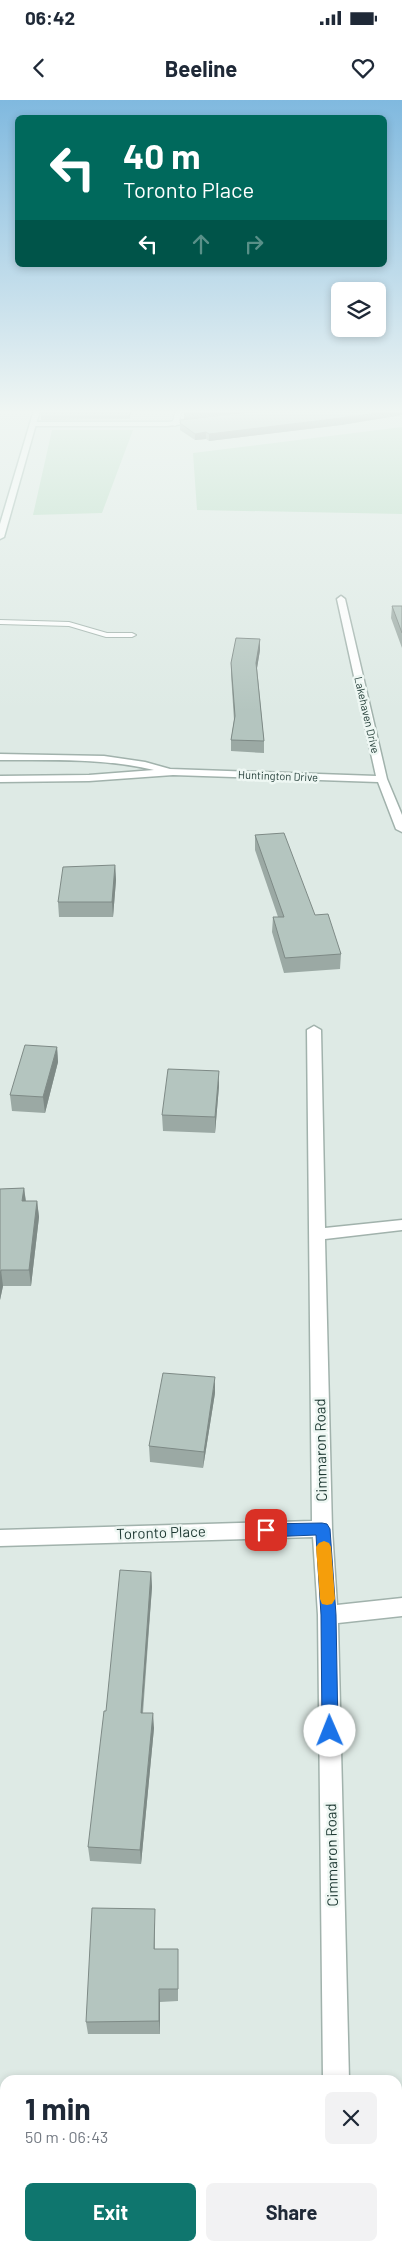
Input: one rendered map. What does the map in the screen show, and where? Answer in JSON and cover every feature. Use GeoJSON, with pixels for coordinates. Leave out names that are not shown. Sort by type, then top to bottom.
{"type":"FeatureCollection","features":[{"type":"Feature","properties":{"kind":"street"},"geometry":{"type":"LineString","coordinates":[[0,537],[8,510]]}},
{"type":"Feature","properties":{"kind":"street","name":"Lakehaven Drive"},"geometry":{"type":"LineString","coordinates":[[341,599],[382,779],[402,829]]}},
{"type":"Feature","properties":{"kind":"street","name":"Huntington Drive"},"geometry":{"type":"LineString","coordinates":[[0,757],[118,761],[148,765],[173,772]]}},
{"type":"Feature","properties":{"kind":"street","name":"Huntington Drive"},"geometry":{"type":"LineString","coordinates":[[0,779],[89,778],[173,772],[275,777],[382,779]]}},
{"type":"Feature","properties":{"kind":"street","name":"Cimmaron Road"},"geometry":{"type":"LineString","coordinates":[[314,1030],[322,1529],[328,1615],[336,2075]]}},
{"type":"Feature","properties":{"kind":"street"},"geometry":{"type":"LineString","coordinates":[[317,1234],[402,1225]]}},
{"type":"Feature","properties":{"kind":"street","name":"Toronto Place"},"geometry":{"type":"LineString","coordinates":[[0,1538],[322,1529]]}},
{"type":"Feature","properties":{"kind":"street"},"geometry":{"type":"LineString","coordinates":[[328,1615],[402,1607]]}},
{"type":"Feature","properties":{"kind":"lane"},"geometry":{"type":"LineString","coordinates":[[0,622],[70,624],[106,635],[132,635]]}},
{"type":"Feature","properties":{"kind":"green space"},"geometry":{"type":"Polygon","coordinates":[[[34,510],[103,510],[102,513],[33,515],[34,510]]]}},
{"type":"Feature","properties":{"kind":"green space"},"geometry":{"type":"Polygon","coordinates":[[[216,510],[402,510],[402,514],[216,510]]]}},
{"type":"Feature","properties":{"kind":"building"},"geometry":{"type":"Polygon","coordinates":[[[392,606],[402,606],[402,633],[392,606]]]}},
{"type":"Feature","properties":{"kind":"building"},"geometry":{"type":"Polygon","coordinates":[[[236,638],[260,639],[256,663],[264,741],[231,740],[235,716],[231,663],[236,638]]]}},
{"type":"Feature","properties":{"kind":"building"},"geometry":{"type":"Polygon","coordinates":[[[284,833],[315,915],[328,914],[341,954],[285,958],[273,917],[284,917],[255,835],[284,833]]]}},
{"type":"Feature","properties":{"kind":"building"},"geometry":{"type":"Polygon","coordinates":[[[115,865],[112,902],[58,902],[63,867],[115,865]]]}},
{"type":"Feature","properties":{"kind":"building"},"geometry":{"type":"Polygon","coordinates":[[[25,1045],[57,1047],[43,1097],[10,1095],[25,1045]]]}},
{"type":"Feature","properties":{"kind":"building"},"geometry":{"type":"Polygon","coordinates":[[[168,1069],[219,1071],[215,1117],[162,1115],[168,1069]]]}},
{"type":"Feature","properties":{"kind":"building"},"geometry":{"type":"Polygon","coordinates":[[[24,1188],[22,1201],[37,1201],[29,1270],[1,1270],[0,1275],[0,1189],[24,1188]]]}},
{"type":"Feature","properties":{"kind":"building"},"geometry":{"type":"Polygon","coordinates":[[[163,1373],[215,1377],[204,1452],[149,1446],[163,1373]]]}},
{"type":"Feature","properties":{"kind":"building"},"geometry":{"type":"Polygon","coordinates":[[[120,1570],[151,1572],[141,1713],[153,1713],[140,1850],[88,1847],[104,1711],[106,1711],[120,1570]]]}},
{"type":"Feature","properties":{"kind":"building"},"geometry":{"type":"Polygon","coordinates":[[[92,1908],[155,1909],[154,1949],[178,1949],[178,1989],[159,1989],[159,2021],[86,2022],[92,1908]]]}},
{"type":"Feature","properties":{"kind":"slow traffic"},"geometry":{"type":"LineString","coordinates":[[324,1547],[327,1599]]}},
{"type":"Feature","properties":{"kind":"route"},"geometry":{"type":"LineString","coordinates":[[266,1530],[322,1529],[328,1615],[330,1731]]}}]}
